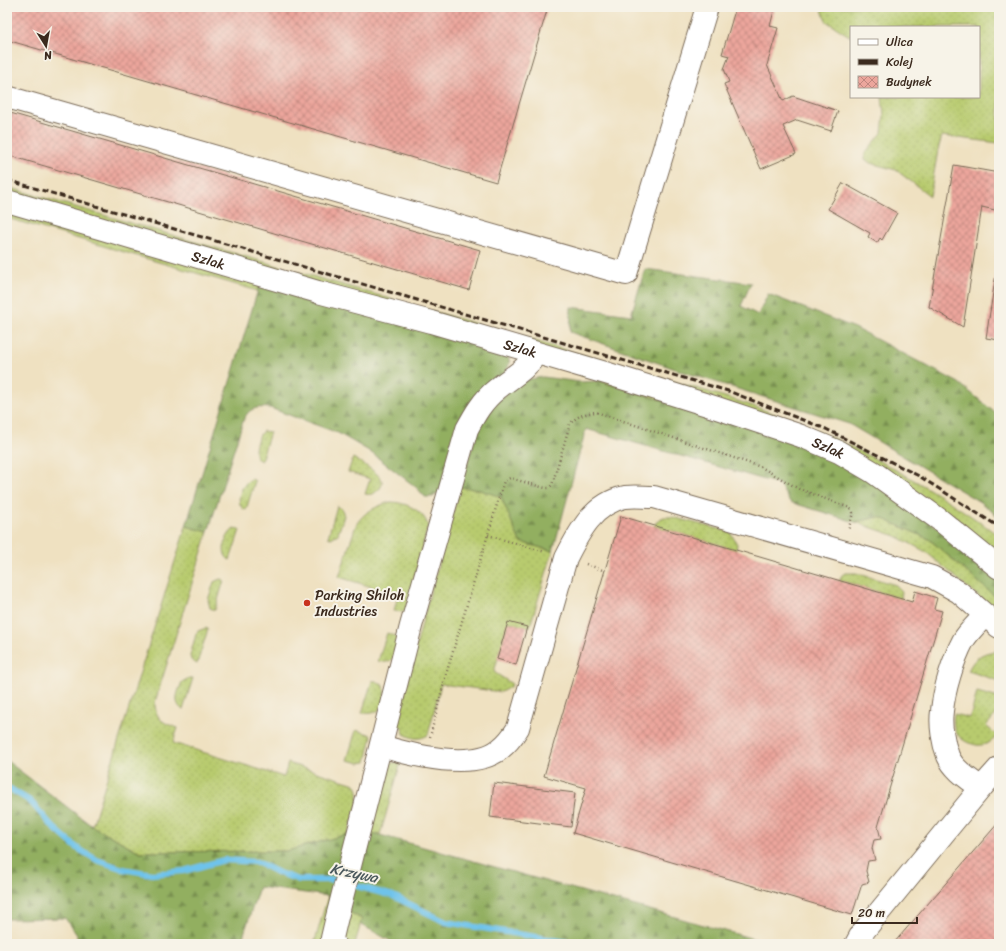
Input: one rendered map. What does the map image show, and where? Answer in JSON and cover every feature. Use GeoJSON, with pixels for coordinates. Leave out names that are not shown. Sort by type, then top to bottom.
{"type":"FeatureCollection","features":[{"type":"Feature","properties":{"kind":"street"},"geometry":{"type":"LineString","coordinates":[[7,97],[626,274],[707,7]]}},
{"type":"Feature","properties":{"kind":"street","name":"Szlak"},"geometry":{"type":"LineString","coordinates":[[7,201],[318,292],[431,322],[536,354],[609,374],[801,436],[839,452],[873,472],[928,511],[999,568]]}},
{"type":"Feature","properties":{"kind":"street"},"geometry":{"type":"LineString","coordinates":[[334,944],[332,938],[336,921],[411,626],[467,429],[477,410],[486,400],[497,389],[524,369],[536,354]]}},
{"type":"Feature","properties":{"kind":"street"},"geometry":{"type":"LineString","coordinates":[[381,746],[404,753],[445,759],[470,760],[499,750],[510,740],[518,728],[566,558],[574,541],[590,518],[601,507],[624,497],[636,496],[654,498],[932,577],[959,592],[992,621],[964,640],[956,658],[949,680],[942,712],[943,740],[948,757],[958,770],[981,788]]}},
{"type":"Feature","properties":{"kind":"street"},"geometry":{"type":"LineString","coordinates":[[856,944],[862,933],[999,768]]}},
{"type":"Feature","properties":{"kind":"path"},"geometry":{"type":"LineString","coordinates":[[488,535],[538,550]]}},
{"type":"Feature","properties":{"kind":"green space"},"geometry":{"type":"Polygon","coordinates":[[[821,7],[999,7],[999,143],[942,136],[930,196],[896,170],[870,163],[865,159],[865,153],[882,133],[884,115],[882,98],[980,98],[980,26],[850,26],[850,36],[826,21],[821,7]]]}},
{"type":"Feature","properties":{"kind":"green space"},"geometry":{"type":"Polygon","coordinates":[[[7,187],[717,394],[786,418],[850,446],[942,497],[999,536],[999,554],[890,472],[7,193],[7,187]]]}},
{"type":"Feature","properties":{"kind":"green space"},"geometry":{"type":"Polygon","coordinates":[[[7,208],[260,283],[258,291],[7,218],[7,208]]]}},
{"type":"Feature","properties":{"kind":"green space"},"geometry":{"type":"Polygon","coordinates":[[[645,269],[751,283],[741,306],[758,315],[768,294],[855,328],[959,383],[999,416],[999,517],[980,502],[849,424],[681,371],[570,332],[571,307],[631,315],[645,269]]]}},
{"type":"Feature","properties":{"kind":"green space"},"geometry":{"type":"Polygon","coordinates":[[[260,283],[505,352],[509,359],[509,364],[439,492],[433,497],[425,497],[417,488],[369,451],[338,433],[270,408],[257,408],[251,410],[245,416],[243,421],[208,532],[186,526],[260,283]]]}},
{"type":"Feature","properties":{"kind":"green space"},"geometry":{"type":"Polygon","coordinates":[[[543,377],[580,382],[599,381],[790,440],[855,469],[944,532],[999,579],[999,600],[929,539],[879,517],[855,522],[790,502],[779,484],[586,429],[553,551],[520,542],[501,497],[480,490],[460,487],[480,422],[486,410],[518,384],[530,379],[543,377]]]}},
{"type":"Feature","properties":{"kind":"green space"},"geometry":{"type":"Polygon","coordinates":[[[263,431],[270,432],[261,461],[256,458],[255,448],[257,440],[263,431]]]}},
{"type":"Feature","properties":{"kind":"green space"},"geometry":{"type":"Polygon","coordinates":[[[353,458],[371,469],[381,479],[381,486],[375,493],[365,494],[370,479],[348,472],[353,458]]]}},
{"type":"Feature","properties":{"kind":"green space"},"geometry":{"type":"Polygon","coordinates":[[[252,479],[255,481],[246,510],[242,508],[239,499],[242,489],[248,481],[252,479]]]}},
{"type":"Feature","properties":{"kind":"green space"},"geometry":{"type":"Polygon","coordinates":[[[460,487],[480,490],[502,497],[520,542],[553,551],[530,626],[527,627],[508,622],[494,672],[512,684],[510,687],[501,692],[441,684],[428,735],[422,738],[413,738],[404,734],[402,727],[396,725],[426,608],[460,487]]]}},
{"type":"Feature","properties":{"kind":"green space"},"geometry":{"type":"Polygon","coordinates":[[[390,502],[408,505],[418,511],[426,520],[428,526],[406,610],[402,612],[394,611],[398,595],[339,577],[359,520],[371,510],[390,502]]]}},
{"type":"Feature","properties":{"kind":"green space"},"geometry":{"type":"Polygon","coordinates":[[[337,506],[342,509],[344,516],[338,534],[331,538],[328,537],[337,506]]]}},
{"type":"Feature","properties":{"kind":"green space"},"geometry":{"type":"Polygon","coordinates":[[[664,517],[672,517],[730,532],[737,544],[736,550],[654,526],[658,520],[664,517]]]}},
{"type":"Feature","properties":{"kind":"green space"},"geometry":{"type":"Polygon","coordinates":[[[879,517],[929,539],[999,600],[999,614],[926,552],[896,536],[855,522],[879,517]]]}},
{"type":"Feature","properties":{"kind":"green space"},"geometry":{"type":"Polygon","coordinates":[[[186,526],[208,532],[155,702],[156,713],[161,720],[178,728],[173,743],[284,777],[288,763],[355,784],[358,794],[358,801],[348,834],[287,851],[140,852],[92,826],[186,526]]]}},
{"type":"Feature","properties":{"kind":"green space"},"geometry":{"type":"Polygon","coordinates":[[[234,529],[240,530],[230,560],[225,554],[224,545],[228,536],[234,529]]]}},
{"type":"Feature","properties":{"kind":"green space"},"geometry":{"type":"Polygon","coordinates":[[[845,573],[856,573],[896,585],[902,591],[901,599],[839,580],[845,573]]]}},
{"type":"Feature","properties":{"kind":"green space"},"geometry":{"type":"Polygon","coordinates":[[[220,579],[224,580],[215,610],[210,608],[208,600],[214,582],[220,579]]]}},
{"type":"Feature","properties":{"kind":"green space"},"geometry":{"type":"Polygon","coordinates":[[[206,628],[208,629],[197,664],[191,660],[190,656],[196,634],[198,631],[206,628]]]}},
{"type":"Feature","properties":{"kind":"green space"},"geometry":{"type":"Polygon","coordinates":[[[387,633],[396,636],[397,642],[395,653],[392,659],[388,662],[378,661],[387,633]]]}},
{"type":"Feature","properties":{"kind":"green space"},"geometry":{"type":"Polygon","coordinates":[[[995,651],[999,654],[999,681],[968,671],[975,659],[986,653],[995,651]]]}},
{"type":"Feature","properties":{"kind":"green space"},"geometry":{"type":"Polygon","coordinates":[[[189,678],[193,678],[183,710],[178,704],[177,697],[182,682],[189,678]]]}},
{"type":"Feature","properties":{"kind":"green space"},"geometry":{"type":"Polygon","coordinates":[[[372,681],[376,681],[384,686],[385,692],[383,703],[378,711],[374,713],[362,713],[372,681]]]}},
{"type":"Feature","properties":{"kind":"green space"},"geometry":{"type":"Polygon","coordinates":[[[977,692],[999,698],[999,711],[986,726],[998,736],[984,745],[975,745],[964,741],[960,738],[954,728],[954,714],[970,718],[977,692]]]}},
{"type":"Feature","properties":{"kind":"green space"},"geometry":{"type":"Polygon","coordinates":[[[356,730],[372,736],[366,762],[360,763],[347,760],[356,730]]]}},
{"type":"Feature","properties":{"kind":"green space"},"geometry":{"type":"Polygon","coordinates":[[[7,761],[92,826],[140,852],[287,851],[348,834],[380,835],[772,944],[396,944],[360,924],[362,919],[344,909],[328,896],[259,887],[243,937],[227,944],[77,944],[77,935],[65,918],[7,919],[7,761]]]}},
{"type":"Feature","properties":{"kind":"green space"},"geometry":{"type":"Polygon","coordinates":[[[401,762],[380,835],[365,835],[381,769],[391,763],[401,762]]]}},
{"type":"Feature","properties":{"kind":"green space"},"geometry":{"type":"Polygon","coordinates":[[[328,896],[337,904],[326,944],[314,944],[328,896]]]}},
{"type":"Feature","properties":{"kind":"green space"},"geometry":{"type":"Polygon","coordinates":[[[344,909],[362,919],[355,944],[341,944],[344,909]]]}},
{"type":"Feature","properties":{"kind":"building"},"geometry":{"type":"Polygon","coordinates":[[[7,7],[548,7],[496,182],[7,40],[7,7]]]}},
{"type":"Feature","properties":{"kind":"building"},"geometry":{"type":"Polygon","coordinates":[[[736,7],[775,7],[770,26],[778,28],[767,65],[783,101],[793,96],[838,111],[831,131],[797,120],[783,126],[796,154],[761,169],[724,84],[729,82],[724,69],[729,56],[722,54],[736,7]]]}},
{"type":"Feature","properties":{"kind":"building"},"geometry":{"type":"Polygon","coordinates":[[[7,112],[480,250],[469,290],[7,155],[7,112]]]}},
{"type":"Feature","properties":{"kind":"building"},"geometry":{"type":"Polygon","coordinates":[[[954,165],[999,173],[999,211],[982,207],[963,327],[929,307],[954,165]]]}},
{"type":"Feature","properties":{"kind":"building"},"geometry":{"type":"Polygon","coordinates":[[[843,183],[897,213],[882,240],[880,238],[877,243],[868,237],[870,233],[828,209],[843,183]]]}},
{"type":"Feature","properties":{"kind":"building"},"geometry":{"type":"Polygon","coordinates":[[[996,273],[999,274],[999,340],[986,338],[996,273]]]}},
{"type":"Feature","properties":{"kind":"building"},"geometry":{"type":"Polygon","coordinates":[[[621,516],[912,602],[915,591],[937,598],[934,609],[942,611],[878,827],[881,839],[874,840],[872,848],[875,860],[868,861],[866,871],[869,882],[862,884],[852,915],[573,833],[586,788],[544,776],[621,516]]]}},
{"type":"Feature","properties":{"kind":"building"},"geometry":{"type":"Polygon","coordinates":[[[508,622],[527,627],[516,665],[497,659],[508,622]]]}},
{"type":"Feature","properties":{"kind":"building"},"geometry":{"type":"Polygon","coordinates":[[[494,783],[575,793],[571,827],[490,817],[494,783]]]}},
{"type":"Feature","properties":{"kind":"building"},"geometry":{"type":"Polygon","coordinates":[[[999,822],[999,944],[893,944],[999,822]]]}},
{"type":"Feature","properties":{"kind":"waterway","name":"Krzywa"},"geometry":{"type":"LineString","coordinates":[[7,787],[30,801],[53,827],[77,848],[97,860],[123,869],[152,874],[184,871],[224,860],[257,862],[279,873],[299,880],[335,880],[393,896],[446,922],[578,944]]}},
{"type":"Feature","properties":{"kind":"railway"},"geometry":{"type":"LineString","coordinates":[[7,180],[728,391],[826,429],[919,476],[999,527]]}},
{"type":"Feature","properties":{"kind":"place","name":"Parking Shiloh Industries"},"geometry":{"type":"Point","coordinates":[307,603]}}]}
